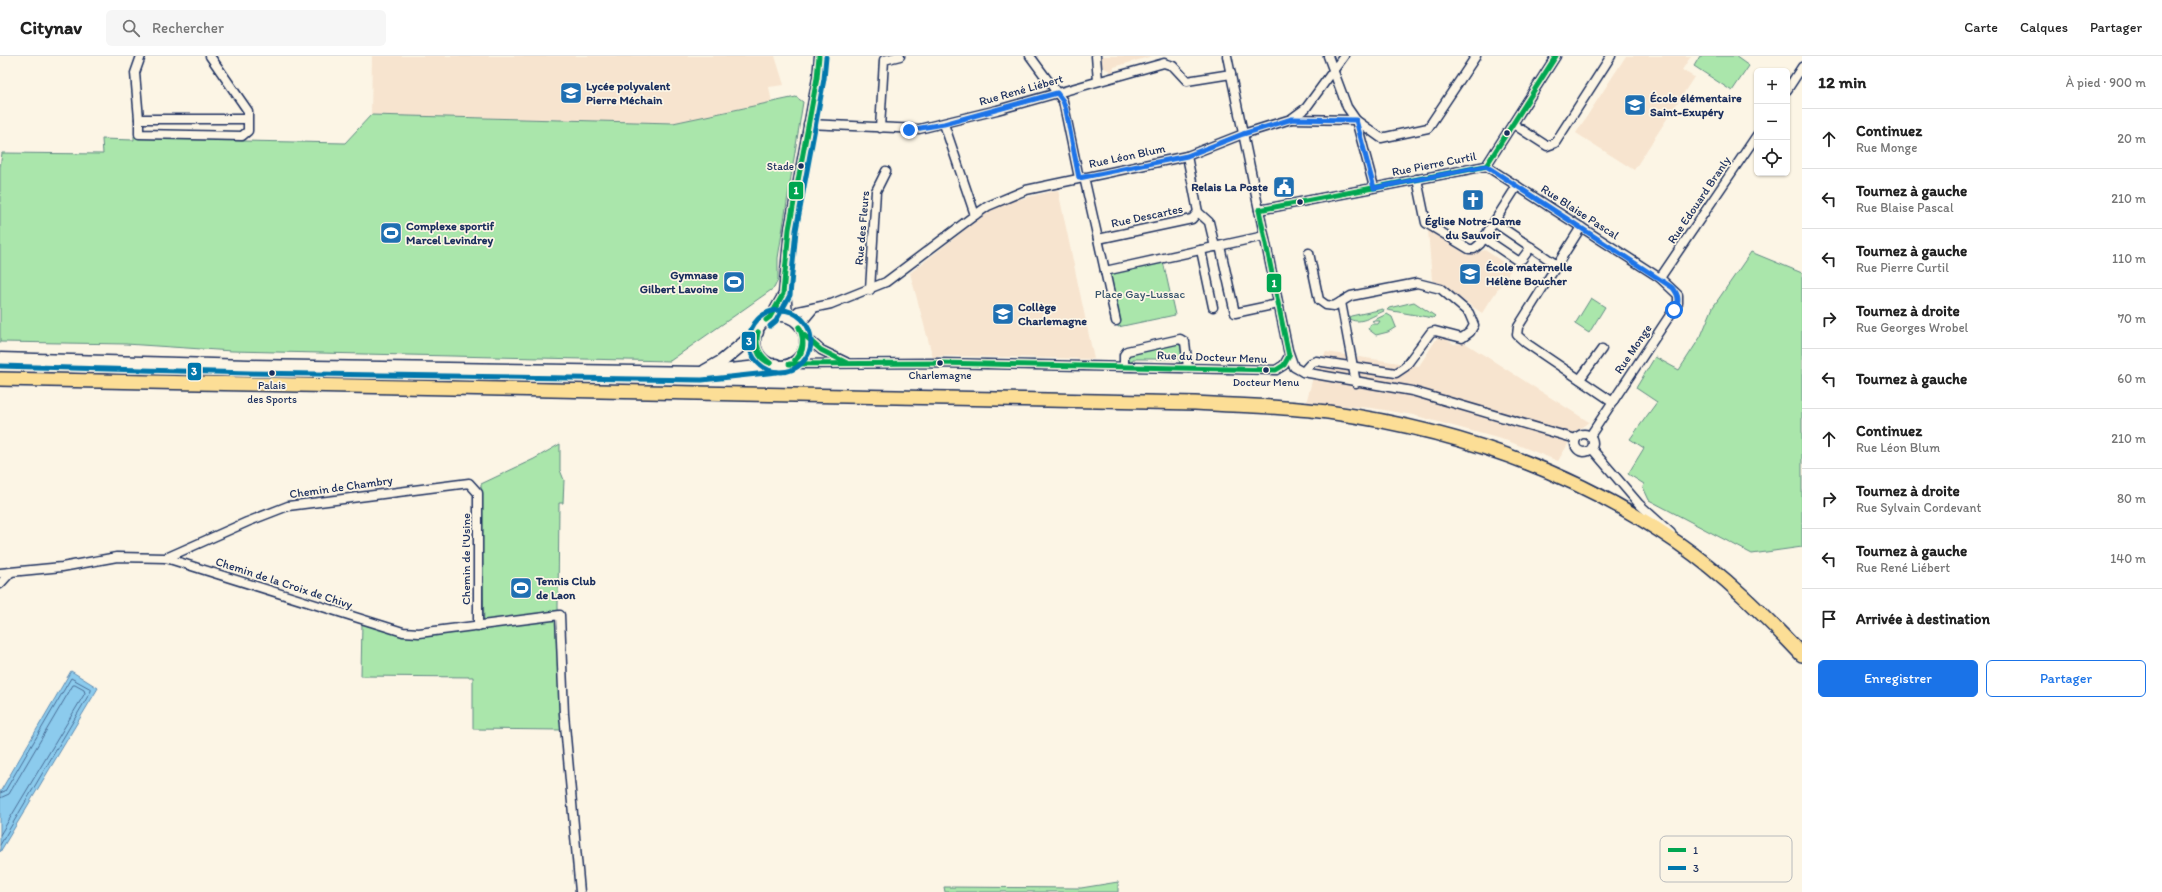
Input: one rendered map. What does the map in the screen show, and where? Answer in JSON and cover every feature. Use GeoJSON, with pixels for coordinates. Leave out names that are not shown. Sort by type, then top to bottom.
{"type":"FeatureCollection","features":[{"type":"Feature","properties":{"kind":"main road"},"geometry":{"type":"LineString","coordinates":[[0,379],[1172,402],[1300,409],[1363,418],[1438,434],[1490,449],[1539,466],[1603,497],[1678,543],[1701,560],[1749,601],[1802,655]]}},
{"type":"Feature","properties":{"kind":"street"},"geometry":{"type":"LineString","coordinates":[[141,56],[135,73],[139,134],[242,136],[248,131],[248,111],[210,56]]}},
{"type":"Feature","properties":{"kind":"street"},"geometry":{"type":"LineString","coordinates":[[702,373],[721,362],[757,332],[779,302],[785,282],[789,229],[819,56]]}},
{"type":"Feature","properties":{"kind":"street"},"geometry":{"type":"LineString","coordinates":[[880,128],[884,58],[900,56]]}},
{"type":"Feature","properties":{"kind":"street","name":"Rue Descartes"},"geometry":{"type":"LineString","coordinates":[[1030,56],[1063,101],[1066,110],[1098,239],[1116,321]]}},
{"type":"Feature","properties":{"kind":"street"},"geometry":{"type":"LineString","coordinates":[[1096,56],[1098,81]]}},
{"type":"Feature","properties":{"kind":"street"},"geometry":{"type":"LineString","coordinates":[[1227,56],[1289,356],[1294,367],[1303,372],[1412,391],[1576,439]]}},
{"type":"Feature","properties":{"kind":"street"},"geometry":{"type":"LineString","coordinates":[[1328,56],[1347,107],[1356,120],[1381,138],[1428,128],[1476,56]]}},
{"type":"Feature","properties":{"kind":"street","name":"Rue Léon Blum"},"geometry":{"type":"LineString","coordinates":[[789,318],[798,311],[816,308],[870,290],[886,282],[988,206],[1026,190],[1187,156],[1243,134],[1292,119],[1306,108],[1344,56]]}},
{"type":"Feature","properties":{"kind":"street","name":"Rue Pierre Curtil"},"geometry":{"type":"LineString","coordinates":[[1259,210],[1486,166],[1556,56]]}},
{"type":"Feature","properties":{"kind":"street"},"geometry":{"type":"LineString","coordinates":[[1513,124],[1547,146],[1555,143],[1611,56]]}},
{"type":"Feature","properties":{"kind":"street","name":"Rue René Liébert"},"geometry":{"type":"LineString","coordinates":[[808,124],[909,130],[944,124],[1164,63],[1173,66],[1187,81],[1231,74]]}},
{"type":"Feature","properties":{"kind":"street"},"geometry":{"type":"LineString","coordinates":[[1790,85],[1802,67]]}},
{"type":"Feature","properties":{"kind":"street"},"geometry":{"type":"LineString","coordinates":[[138,119],[248,119]]}},
{"type":"Feature","properties":{"kind":"street"},"geometry":{"type":"LineString","coordinates":[[1292,119],[1356,120]]}},
{"type":"Feature","properties":{"kind":"street"},"geometry":{"type":"LineString","coordinates":[[1356,120],[1374,188]]}},
{"type":"Feature","properties":{"kind":"street"},"geometry":{"type":"LineString","coordinates":[[944,124],[975,215]]}},
{"type":"Feature","properties":{"kind":"street","name":"Rue Edouard Branly"},"geometry":{"type":"LineString","coordinates":[[1660,278],[1754,139]]}},
{"type":"Feature","properties":{"kind":"street","name":"Rue Descartes"},"geometry":{"type":"LineString","coordinates":[[1187,156],[1198,212],[1209,222],[1235,313],[1278,304]]}},
{"type":"Feature","properties":{"kind":"street","name":"Rue Blaise Pascal"},"geometry":{"type":"LineString","coordinates":[[1486,166],[1660,278]]}},
{"type":"Feature","properties":{"kind":"street","name":"Rue des Fleurs"},"geometry":{"type":"LineString","coordinates":[[870,290],[876,191],[886,171]]}},
{"type":"Feature","properties":{"kind":"street"},"geometry":{"type":"LineString","coordinates":[[1417,179],[1425,221],[1429,226],[1469,249],[1474,248],[1484,238],[1517,186]]}},
{"type":"Feature","properties":{"kind":"street","name":"Rue Descartes"},"geometry":{"type":"LineString","coordinates":[[1098,239],[1192,219],[1198,212]]}},
{"type":"Feature","properties":{"kind":"street"},"geometry":{"type":"LineString","coordinates":[[1494,222],[1557,265]]}},
{"type":"Feature","properties":{"kind":"street"},"geometry":{"type":"LineString","coordinates":[[1581,227],[1518,327],[1517,335],[1526,343],[1613,402]]}},
{"type":"Feature","properties":{"kind":"street"},"geometry":{"type":"LineString","coordinates":[[1105,271],[1264,236]]}},
{"type":"Feature","properties":{"kind":"street"},"geometry":{"type":"LineString","coordinates":[[1484,238],[1518,261],[1522,259],[1531,247]]}},
{"type":"Feature","properties":{"kind":"street"},"geometry":{"type":"LineString","coordinates":[[1201,250],[1213,307]]}},
{"type":"Feature","properties":{"kind":"street"},"geometry":{"type":"LineString","coordinates":[[1303,372],[1311,363],[1316,361],[1396,373],[1406,367],[1431,332],[1435,331],[1457,338],[1462,338],[1470,332],[1474,325],[1466,309],[1441,289],[1417,283],[1352,296],[1334,306],[1326,305],[1319,300],[1309,253]]}},
{"type":"Feature","properties":{"kind":"street","name":"Rue Monge"},"geometry":{"type":"LineString","coordinates":[[1590,436],[1678,303],[1678,295],[1660,278]]}},
{"type":"Feature","properties":{"kind":"street"},"geometry":{"type":"LineString","coordinates":[[785,282],[788,297],[789,318]]}},
{"type":"Feature","properties":{"kind":"street","name":"Rue Léon Blum"},"geometry":{"type":"LineString","coordinates":[[788,297],[792,304],[800,308],[816,308]]}},
{"type":"Feature","properties":{"kind":"street"},"geometry":{"type":"LineString","coordinates":[[1341,302],[1356,382]]}},
{"type":"Feature","properties":{"kind":"street"},"geometry":{"type":"LineString","coordinates":[[0,359],[249,366],[702,373],[789,364],[795,360],[803,349],[804,320],[816,308]]}},
{"type":"Feature","properties":{"kind":"street"},"geometry":{"type":"LineString","coordinates":[[766,320],[777,316],[789,318],[798,324],[803,333]]}},
{"type":"Feature","properties":{"kind":"street"},"geometry":{"type":"LineString","coordinates":[[757,332],[756,346],[758,353],[763,359],[776,365]]}},
{"type":"Feature","properties":{"kind":"street","name":"Rue du Docteur Menu"},"geometry":{"type":"LineString","coordinates":[[803,333],[820,350],[846,363]]}},
{"type":"Feature","properties":{"kind":"street"},"geometry":{"type":"LineString","coordinates":[[1124,366],[1124,355],[1127,351],[1180,339],[1185,342],[1188,368]]}},
{"type":"Feature","properties":{"kind":"street"},"geometry":{"type":"LineString","coordinates":[[1580,379],[1602,349]]}},
{"type":"Feature","properties":{"kind":"street","name":"Rue du Docteur Menu"},"geometry":{"type":"LineString","coordinates":[[789,364],[846,363],[1124,366],[1276,370],[1284,365],[1289,356]]}},
{"type":"Feature","properties":{"kind":"street"},"geometry":{"type":"LineString","coordinates":[[1582,435],[1590,436],[1593,441],[1592,448],[1587,452],[1581,452],[1575,445],[1576,439],[1582,435]]}},
{"type":"Feature","properties":{"kind":"street"},"geometry":{"type":"LineString","coordinates":[[1592,448],[1639,504],[1701,560]]}},
{"type":"Feature","properties":{"kind":"street","name":"Chemin de Chambry"},"geometry":{"type":"LineString","coordinates":[[166,558],[253,519],[288,506],[469,483],[478,493]]}},
{"type":"Feature","properties":{"kind":"street","name":"Chemin de l'Usine"},"geometry":{"type":"LineString","coordinates":[[478,493],[478,626]]}},
{"type":"Feature","properties":{"kind":"street","name":"Chemin de la Croix de Chivy"},"geometry":{"type":"LineString","coordinates":[[0,573],[10,573],[117,557],[166,558],[403,632],[419,633],[560,615],[564,714],[580,892]]}},
{"type":"Feature","properties":{"kind":"street"},"geometry":{"type":"LineString","coordinates":[[0,584],[10,573]]}},
{"type":"Feature","properties":{"kind":"shaded area","name":"Lycée polyvalent Pierre Méchain"},"geometry":{"type":"Polygon","coordinates":[[[372,56],[775,56],[784,85],[769,87],[772,103],[673,123],[371,115],[372,56]]]}},
{"type":"Feature","properties":{"kind":"shaded area"},"geometry":{"type":"Polygon","coordinates":[[[1101,56],[1152,56],[1114,67],[1113,73],[1101,66],[1101,56]]]}},
{"type":"Feature","properties":{"kind":"shaded area","name":"École élémentaire Saint-Exupéry"},"geometry":{"type":"Polygon","coordinates":[[[1626,56],[1691,56],[1682,70],[1694,77],[1634,170],[1576,133],[1626,56]]]}},
{"type":"Feature","properties":{"kind":"shaded area","name":"Collège Charlemagne"},"geometry":{"type":"Polygon","coordinates":[[[1058,190],[1094,359],[941,356],[933,358],[910,273],[989,211],[1011,201],[1058,190]]]}},
{"type":"Feature","properties":{"kind":"shaded area","name":"École maternelle Hélène Boucher"},"geometry":{"type":"Polygon","coordinates":[[[1428,230],[1468,255],[1485,250],[1512,268],[1482,313],[1432,280],[1428,230]]]}},
{"type":"Feature","properties":{"kind":"shaded area"},"geometry":{"type":"Polygon","coordinates":[[[1439,335],[1454,344],[1465,343],[1589,422],[1575,432],[1558,461],[1508,441],[1413,415],[1372,408],[1306,403],[1315,370],[1326,352],[1419,366],[1439,335]]]}},
{"type":"Feature","properties":{"kind":"green space"},"geometry":{"type":"Polygon","coordinates":[[[1700,56],[1735,56],[1749,66],[1732,91],[1694,66],[1700,56]]]}},
{"type":"Feature","properties":{"kind":"green space","name":"Complexe sportif Marcel Levindrey"},"geometry":{"type":"Polygon","coordinates":[[[796,97],[803,102],[778,258],[778,280],[774,288],[670,361],[232,351],[126,344],[0,342],[0,168],[2,153],[103,154],[102,139],[134,140],[134,136],[244,141],[345,143],[371,115],[673,123],[796,97]]]}},
{"type":"Feature","properties":{"kind":"green space"},"geometry":{"type":"Polygon","coordinates":[[[1751,252],[1802,273],[1802,547],[1752,554],[1649,500],[1643,487],[1644,484],[1628,474],[1644,448],[1630,439],[1657,402],[1636,388],[1655,357],[1679,370],[1701,336],[1713,307],[1751,252]]]}},
{"type":"Feature","properties":{"kind":"green space","name":"Place Gay-Lussac"},"geometry":{"type":"Polygon","coordinates":[[[1163,261],[1175,315],[1118,327],[1106,273],[1163,261]]]}},
{"type":"Feature","properties":{"kind":"green space"},"geometry":{"type":"Polygon","coordinates":[[[1591,298],[1605,307],[1589,333],[1575,324],[1591,298]]]}},
{"type":"Feature","properties":{"kind":"green space"},"geometry":{"type":"Polygon","coordinates":[[[1414,302],[1435,316],[1433,318],[1387,310],[1389,308],[1414,302]]]}},
{"type":"Feature","properties":{"kind":"green space"},"geometry":{"type":"Polygon","coordinates":[[[1383,309],[1384,311],[1361,321],[1348,318],[1351,316],[1383,309]]]}},
{"type":"Feature","properties":{"kind":"green space"},"geometry":{"type":"Polygon","coordinates":[[[1387,314],[1392,317],[1396,327],[1388,332],[1376,335],[1368,329],[1371,324],[1378,324],[1380,321],[1372,321],[1387,314]]]}},
{"type":"Feature","properties":{"kind":"green space"},"geometry":{"type":"Polygon","coordinates":[[[1175,342],[1182,347],[1185,361],[1180,366],[1179,359],[1133,359],[1131,364],[1126,358],[1130,352],[1175,342]]]}},
{"type":"Feature","properties":{"kind":"green space","name":"Tennis Club de Laon"},"geometry":{"type":"Polygon","coordinates":[[[560,444],[560,470],[564,480],[563,503],[559,503],[558,607],[563,726],[561,730],[473,729],[473,677],[361,676],[362,622],[408,635],[484,626],[481,484],[534,459],[560,444]]]}},
{"type":"Feature","properties":{"kind":"green space"},"geometry":{"type":"Polygon","coordinates":[[[1118,882],[1118,892],[945,892],[944,887],[1081,888],[1118,882]]]}},
{"type":"Feature","properties":{"kind":"water"},"geometry":{"type":"Polygon","coordinates":[[[71,671],[98,688],[0,852],[0,792],[71,671]]]}},
{"type":"Feature","properties":{"kind":"transit line","name":"1"},"geometry":{"type":"LineString","coordinates":[[766,320],[770,317],[783,294],[789,229],[817,78],[819,56]]}},
{"type":"Feature","properties":{"kind":"transit line","name":"1"},"geometry":{"type":"LineString","coordinates":[[1259,210],[1486,166],[1556,56]]}},
{"type":"Feature","properties":{"kind":"transit line","name":"3"},"geometry":{"type":"LineString","coordinates":[[770,326],[776,321],[790,295],[796,230],[824,79],[826,57]]}},
{"type":"Feature","properties":{"kind":"transit line","name":"1"},"geometry":{"type":"LineString","coordinates":[[1259,210],[1289,356]]}},
{"type":"Feature","properties":{"kind":"transit line","name":"3"},"geometry":{"type":"LineString","coordinates":[[774,310],[786,310],[802,319],[809,329],[811,341],[809,353],[802,363],[786,372],[774,372],[763,367],[754,358],[749,347],[749,335],[754,324],[763,315],[774,310]]}},
{"type":"Feature","properties":{"kind":"transit line","name":"1"},"geometry":{"type":"LineString","coordinates":[[795,360],[800,352],[802,344],[802,336],[799,327]]}},
{"type":"Feature","properties":{"kind":"transit line","name":"1"},"geometry":{"type":"LineString","coordinates":[[795,360],[799,357],[803,345],[799,327]]}},
{"type":"Feature","properties":{"kind":"transit line","name":"1"},"geometry":{"type":"LineString","coordinates":[[758,332],[758,349],[770,363]]}},
{"type":"Feature","properties":{"kind":"transit line","name":"1"},"geometry":{"type":"LineString","coordinates":[[758,332],[756,341],[757,350],[762,358],[770,363]]}},
{"type":"Feature","properties":{"kind":"transit line","name":"1"},"geometry":{"type":"LineString","coordinates":[[804,335],[821,350],[847,363]]}},
{"type":"Feature","properties":{"kind":"transit line","name":"1"},"geometry":{"type":"LineString","coordinates":[[789,364],[938,363],[1276,370],[1284,365],[1289,356]]}},
{"type":"Feature","properties":{"kind":"transit line","name":"3"},"geometry":{"type":"LineString","coordinates":[[0,366],[249,373],[702,380],[777,372]]}},
{"type":"Feature","properties":{"kind":"place","name":"Lycée polyvalent Pierre Méchain"},"geometry":{"type":"Point","coordinates":[571,93]}},
{"type":"Feature","properties":{"kind":"place","name":"École élémentaire Saint-Exupéry"},"geometry":{"type":"Point","coordinates":[1635,105]}},
{"type":"Feature","properties":{"kind":"place","name":"Stade"},"geometry":{"type":"Point","coordinates":[801,166]}},
{"type":"Feature","properties":{"kind":"place","name":"Relais La Poste"},"geometry":{"type":"Point","coordinates":[1284,187]}},
{"type":"Feature","properties":{"kind":"place","name":"Église Notre-Dame du Sauvoir"},"geometry":{"type":"Point","coordinates":[1473,200]}},
{"type":"Feature","properties":{"kind":"place","name":"Complexe sportif Marcel Levindrey"},"geometry":{"type":"Point","coordinates":[391,233]}},
{"type":"Feature","properties":{"kind":"place","name":"École maternelle Hélène Boucher"},"geometry":{"type":"Point","coordinates":[1470,274]}},
{"type":"Feature","properties":{"kind":"place","name":"Gymnase Gilbert Lavoine"},"geometry":{"type":"Point","coordinates":[734,282]}},
{"type":"Feature","properties":{"kind":"place","name":"Collège Charlemagne"},"geometry":{"type":"Point","coordinates":[1003,314]}},
{"type":"Feature","properties":{"kind":"place","name":"Charlemagne"},"geometry":{"type":"Point","coordinates":[940,363]}},
{"type":"Feature","properties":{"kind":"place","name":"Docteur Menu"},"geometry":{"type":"Point","coordinates":[1266,370]}},
{"type":"Feature","properties":{"kind":"place","name":"Palais des Sports"},"geometry":{"type":"Point","coordinates":[272,373]}},
{"type":"Feature","properties":{"kind":"place","name":"Tennis Club de Laon"},"geometry":{"type":"Point","coordinates":[521,588]}},
{"type":"Feature","properties":{"kind":"route"},"geometry":{"type":"LineString","coordinates":[[909,130],[944,124],[1057,93],[1063,101],[1066,110],[1079,178],[1187,156],[1243,134],[1292,119],[1356,120],[1363,141],[1374,188],[1486,166],[1660,278],[1673,288],[1678,295],[1678,303],[1674,310]]}}]}
